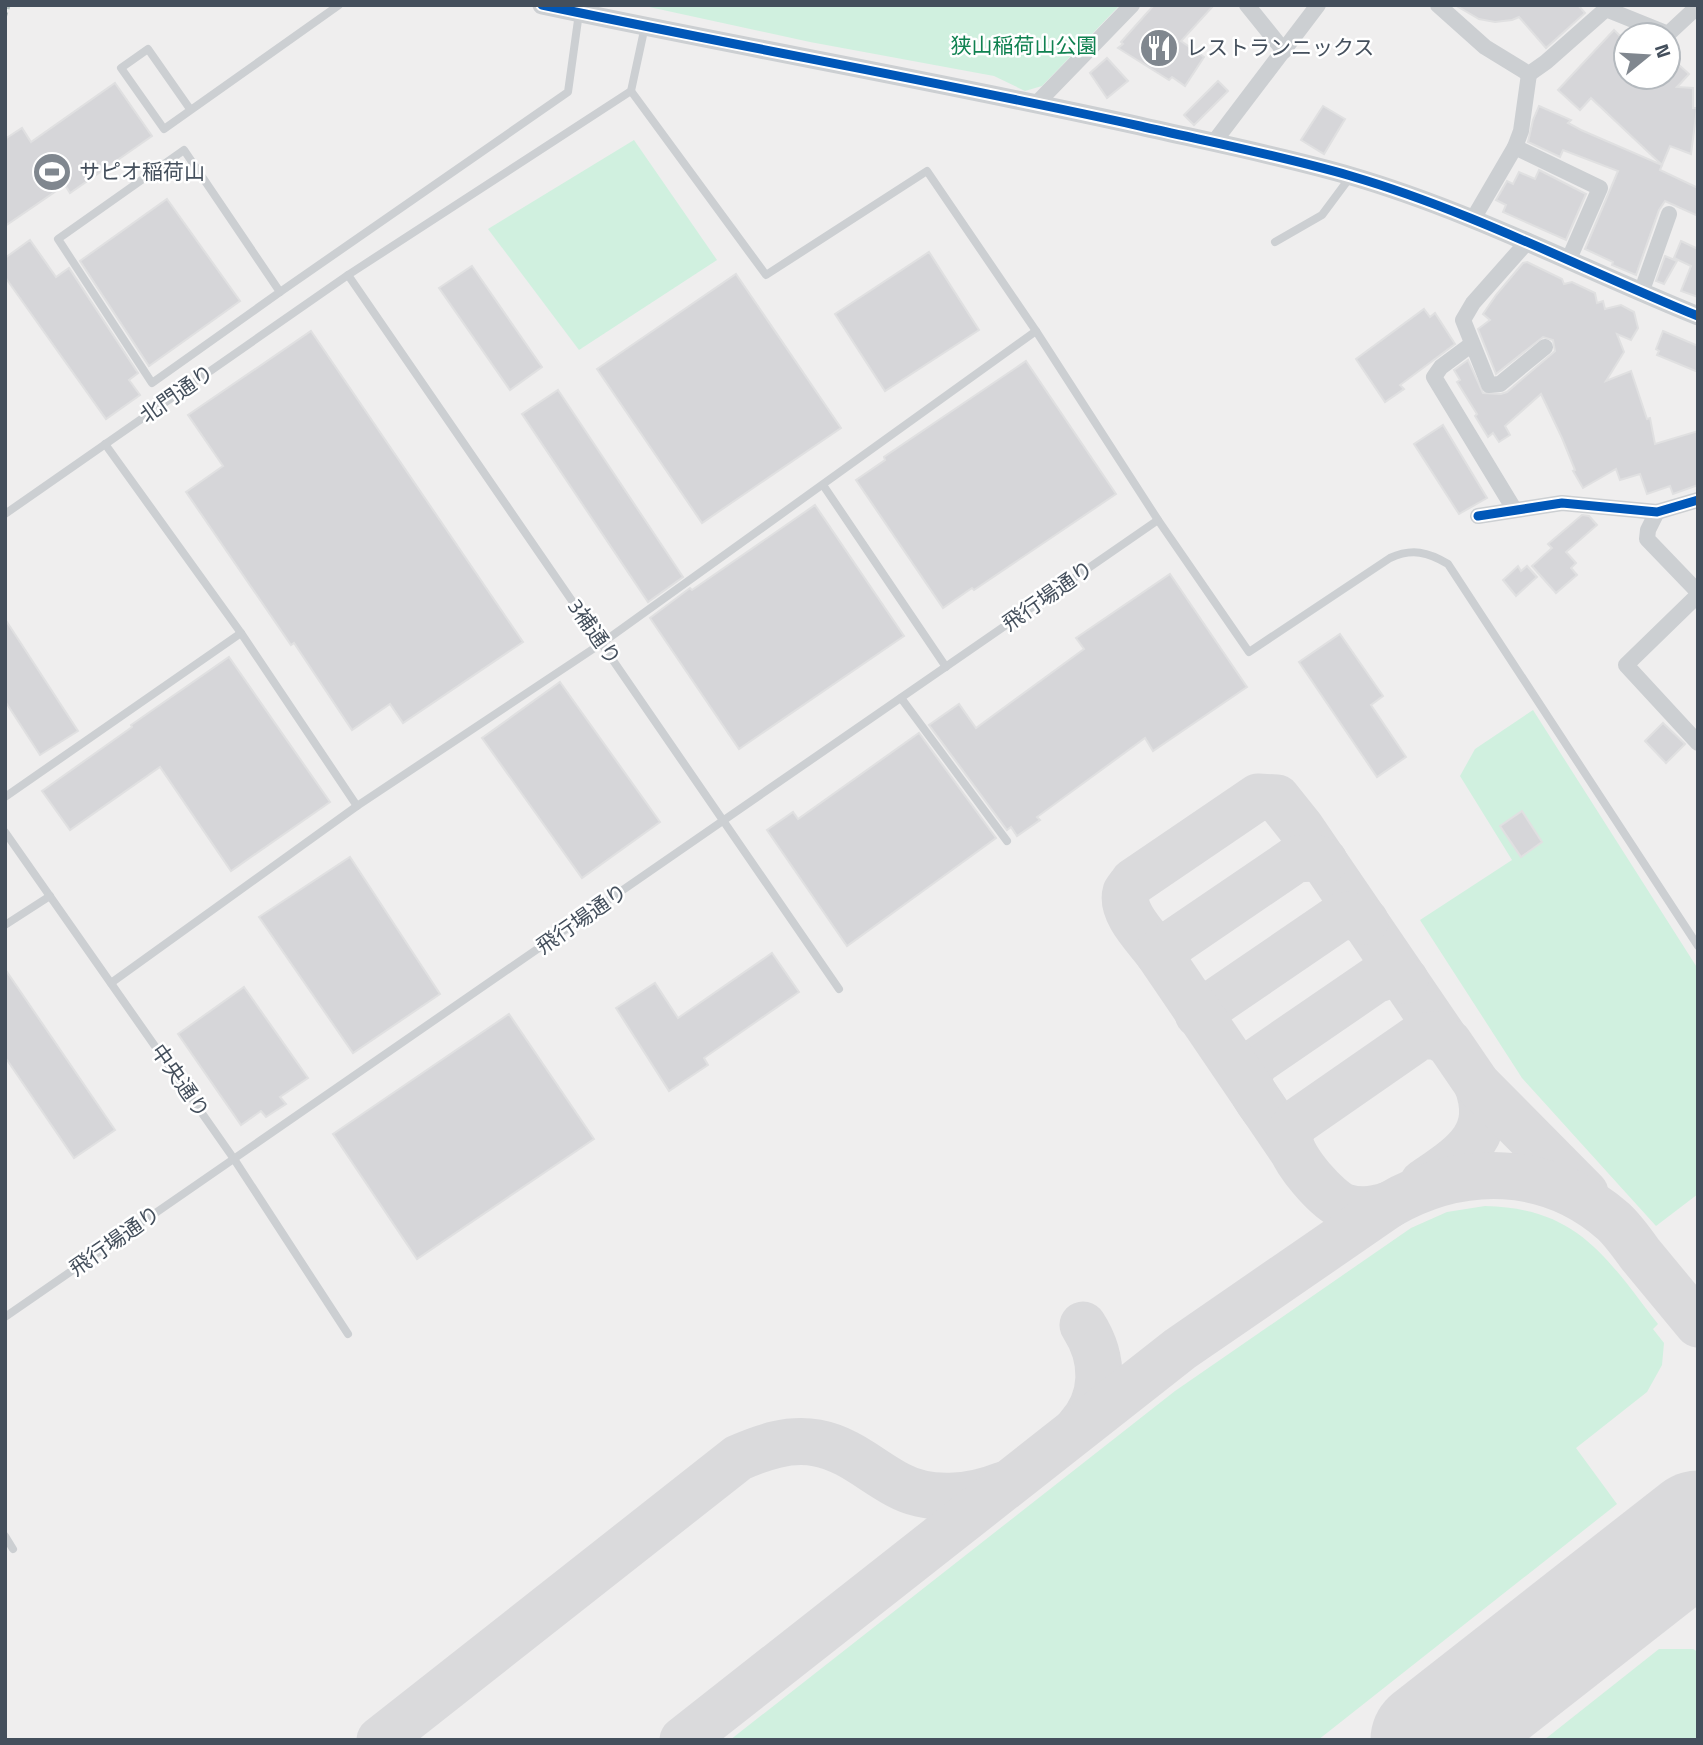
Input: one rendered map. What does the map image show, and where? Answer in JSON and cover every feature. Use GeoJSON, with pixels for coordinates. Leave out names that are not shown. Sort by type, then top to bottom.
{"type":"FeatureCollection","features":[{"type":"Feature","properties":{"kind":"street"},"geometry":{"type":"LineString","coordinates":[[542,5],[1037,103],[1214,142],[1350,176],[1528,241],[1698,316]]}},
{"type":"Feature","properties":{"kind":"street"},"geometry":{"type":"LineString","coordinates":[[1037,103],[1132,5]]}},
{"type":"Feature","properties":{"kind":"street"},"geometry":{"type":"LineString","coordinates":[[1247,5],[1284,51]]}},
{"type":"Feature","properties":{"kind":"street"},"geometry":{"type":"LineString","coordinates":[[1214,142],[1318,5]]}},
{"type":"Feature","properties":{"kind":"street"},"geometry":{"type":"LineString","coordinates":[[1438,5],[1485,47],[1529,74]]}},
{"type":"Feature","properties":{"kind":"street"},"geometry":{"type":"LineString","coordinates":[[1473,219],[1515,147],[1521,131],[1529,74],[1606,9],[1668,34],[1698,6]]}},
{"type":"Feature","properties":{"kind":"street"},"geometry":{"type":"LineString","coordinates":[[1515,147],[1600,188],[1569,259]]}},
{"type":"Feature","properties":{"kind":"street"},"geometry":{"type":"LineString","coordinates":[[1641,293],[1669,214]]}},
{"type":"Feature","properties":{"kind":"street"},"geometry":{"type":"LineString","coordinates":[[1528,241],[1473,303],[1463,320],[1489,385],[1500,384],[1545,347]]}},
{"type":"Feature","properties":{"kind":"street"},"geometry":{"type":"LineString","coordinates":[[1472,344],[1441,367],[1434,377],[1514,509]]}},
{"type":"Feature","properties":{"kind":"street"},"geometry":{"type":"LineString","coordinates":[[1478,516],[1563,503],[1657,512],[1698,500]]}},
{"type":"Feature","properties":{"kind":"street"},"geometry":{"type":"LineString","coordinates":[[1657,512],[1648,530],[1647,539],[1697,588],[1698,594],[1626,665],[1698,743]]}},
{"type":"Feature","properties":{"kind":"lane"},"geometry":{"type":"LineString","coordinates":[[190,109],[148,49],[121,68],[164,129],[340,5]]}},
{"type":"Feature","properties":{"kind":"lane"},"geometry":{"type":"LineString","coordinates":[[280,292],[184,150],[58,239],[152,383],[568,92],[579,13]]}},
{"type":"Feature","properties":{"kind":"lane"},"geometry":{"type":"LineString","coordinates":[[645,26],[631,91],[766,275],[927,171],[1036,331],[1158,520],[1249,652],[1390,558],[1404,552],[1416,551],[1435,556],[1448,564],[1698,946]]}},
{"type":"Feature","properties":{"kind":"lane","name":"北門通り"},"geometry":{"type":"LineString","coordinates":[[5,514],[348,275],[631,91]]}},
{"type":"Feature","properties":{"kind":"lane"},"geometry":{"type":"LineString","coordinates":[[1275,242],[1322,215],[1350,176]]}},
{"type":"Feature","properties":{"kind":"lane","name":"3補通り"},"geometry":{"type":"LineString","coordinates":[[348,275],[839,989]]}},
{"type":"Feature","properties":{"kind":"lane"},"geometry":{"type":"LineString","coordinates":[[111,983],[357,806],[602,643],[1036,331]]}},
{"type":"Feature","properties":{"kind":"lane"},"geometry":{"type":"LineString","coordinates":[[105,444],[241,633],[357,806]]}},
{"type":"Feature","properties":{"kind":"lane"},"geometry":{"type":"LineString","coordinates":[[822,485],[947,667]]}},
{"type":"Feature","properties":{"kind":"lane","name":"飛行場通り"},"geometry":{"type":"LineString","coordinates":[[5,1317],[1158,520]]}},
{"type":"Feature","properties":{"kind":"lane"},"geometry":{"type":"LineString","coordinates":[[5,797],[241,633]]}},
{"type":"Feature","properties":{"kind":"lane"},"geometry":{"type":"LineString","coordinates":[[901,698],[1007,841]]}},
{"type":"Feature","properties":{"kind":"lane","name":"中央通り"},"geometry":{"type":"LineString","coordinates":[[5,832],[234,1159],[348,1334]]}},
{"type":"Feature","properties":{"kind":"lane"},"geometry":{"type":"LineString","coordinates":[[5,925],[50,896]]}},
{"type":"Feature","properties":{"kind":"lane"},"geometry":{"type":"LineString","coordinates":[[5,1536],[13,1549]]}},
{"type":"Feature","properties":{"kind":"path"},"geometry":{"type":"LineString","coordinates":[[5,18],[9,5]]}},
{"type":"Feature","properties":{"kind":"green space","name":"狭山稲荷山公園"},"geometry":{"type":"Polygon","coordinates":[[[640,5],[1120,5],[1042,86],[1025,91],[994,76],[810,42],[640,5]]]}},
{"type":"Feature","properties":{"kind":"green space"},"geometry":{"type":"Polygon","coordinates":[[[634,140],[717,260],[579,350],[488,229],[634,140]]]}},
{"type":"Feature","properties":{"kind":"green space"},"geometry":{"type":"Polygon","coordinates":[[[1533,710],[1698,969],[1698,1194],[1656,1226],[1522,1078],[1420,920],[1512,860],[1460,776],[1475,749],[1533,710]]]}},
{"type":"Feature","properties":{"kind":"green space"},"geometry":{"type":"Polygon","coordinates":[[[1485,1206],[1517,1209],[1544,1216],[1587,1241],[1605,1258],[1658,1324],[1653,1329],[1664,1343],[1662,1365],[1647,1392],[1576,1448],[1617,1504],[1318,1740],[730,1740],[1175,1391],[1411,1228],[1447,1212],[1485,1206]]]}},
{"type":"Feature","properties":{"kind":"green space"},"geometry":{"type":"Polygon","coordinates":[[[1659,1649],[1693,1649],[1698,1652],[1698,1740],[1544,1740],[1659,1649]]]}},
{"type":"Feature","properties":{"kind":"building","name":"レストランニックス"},"geometry":{"type":"Polygon","coordinates":[[[1154,5],[1214,5],[1181,41],[1204,57],[1185,86],[1172,77],[1169,80],[1118,48],[1154,5]]]}},
{"type":"Feature","properties":{"kind":"building"},"geometry":{"type":"Polygon","coordinates":[[[1455,5],[1578,5],[1585,13],[1546,48],[1519,17],[1495,22],[1479,19],[1455,5]]]}},
{"type":"Feature","properties":{"kind":"building"},"geometry":{"type":"Polygon","coordinates":[[[1612,32],[1612,91],[1682,91],[1682,87],[1693,88],[1693,108],[1697,108],[1691,154],[1670,146],[1662,165],[1591,98],[1580,110],[1558,90],[1612,32]]]}},
{"type":"Feature","properties":{"kind":"building"},"geometry":{"type":"Polygon","coordinates":[[[1107,58],[1128,81],[1107,98],[1090,73],[1107,58]]]}},
{"type":"Feature","properties":{"kind":"building"},"geometry":{"type":"Polygon","coordinates":[[[1682,68],[1689,74],[1682,82],[1682,68]]]}},
{"type":"Feature","properties":{"kind":"building"},"geometry":{"type":"Polygon","coordinates":[[[1218,81],[1228,91],[1194,125],[1184,115],[1218,81]]]}},
{"type":"Feature","properties":{"kind":"building","name":"サピオ稲荷山"},"geometry":{"type":"Polygon","coordinates":[[[115,83],[152,136],[70,193],[65,185],[5,226],[5,139],[22,128],[31,142],[115,83]]]}},
{"type":"Feature","properties":{"kind":"building"},"geometry":{"type":"Polygon","coordinates":[[[1323,106],[1345,119],[1324,154],[1301,140],[1323,106]]]}},
{"type":"Feature","properties":{"kind":"building"},"geometry":{"type":"Polygon","coordinates":[[[1539,106],[1571,120],[1568,123],[1581,130],[1662,165],[1660,170],[1698,188],[1698,216],[1665,201],[1659,210],[1636,275],[1585,249],[1618,171],[1563,150],[1560,157],[1528,142],[1539,106]]]}},
{"type":"Feature","properties":{"kind":"building"},"geometry":{"type":"Polygon","coordinates":[[[1539,170],[1586,194],[1566,240],[1503,212],[1506,205],[1496,200],[1507,181],[1513,184],[1519,172],[1535,179],[1539,170]]]}},
{"type":"Feature","properties":{"kind":"building"},"geometry":{"type":"Polygon","coordinates":[[[167,199],[240,301],[149,366],[80,261],[167,199]]]}},
{"type":"Feature","properties":{"kind":"building"},"geometry":{"type":"Polygon","coordinates":[[[30,240],[56,277],[69,268],[138,373],[129,380],[140,395],[106,419],[5,277],[5,258],[30,240]]]}},
{"type":"Feature","properties":{"kind":"building"},"geometry":{"type":"Polygon","coordinates":[[[1681,241],[1698,249],[1698,297],[1681,291],[1691,266],[1674,258],[1681,241]]]}},
{"type":"Feature","properties":{"kind":"building"},"geometry":{"type":"Polygon","coordinates":[[[929,252],[979,330],[885,391],[835,314],[929,252]]]}},
{"type":"Feature","properties":{"kind":"building"},"geometry":{"type":"Polygon","coordinates":[[[1665,256],[1677,261],[1664,284],[1656,281],[1665,256]]]}},
{"type":"Feature","properties":{"kind":"building"},"geometry":{"type":"Polygon","coordinates":[[[1527,262],[1562,279],[1564,284],[1572,282],[1595,293],[1597,303],[1603,301],[1605,309],[1621,305],[1634,312],[1638,328],[1631,340],[1617,334],[1624,352],[1606,381],[1631,371],[1647,419],[1650,418],[1655,444],[1698,431],[1698,485],[1673,494],[1670,486],[1647,494],[1640,474],[1620,480],[1616,469],[1583,488],[1573,471],[1575,470],[1562,438],[1541,394],[1505,426],[1510,435],[1499,442],[1493,433],[1488,437],[1457,382],[1460,380],[1454,370],[1468,360],[1483,393],[1501,394],[1507,392],[1555,351],[1553,340],[1543,337],[1496,374],[1478,329],[1490,320],[1483,314],[1496,295],[1523,263],[1527,262]]]}},
{"type":"Feature","properties":{"kind":"building"},"geometry":{"type":"Polygon","coordinates":[[[472,266],[542,367],[510,390],[439,288],[472,266]]]}},
{"type":"Feature","properties":{"kind":"building"},"geometry":{"type":"Polygon","coordinates":[[[736,274],[841,428],[702,523],[597,369],[736,274]]]}},
{"type":"Feature","properties":{"kind":"building"},"geometry":{"type":"Polygon","coordinates":[[[1424,309],[1430,317],[1435,313],[1455,344],[1400,385],[1404,389],[1385,402],[1356,359],[1424,309]]]}},
{"type":"Feature","properties":{"kind":"building"},"geometry":{"type":"Polygon","coordinates":[[[311,331],[523,642],[403,723],[390,704],[352,730],[294,643],[291,645],[186,492],[223,466],[188,415],[311,331]]]}},
{"type":"Feature","properties":{"kind":"building"},"geometry":{"type":"Polygon","coordinates":[[[1663,331],[1698,346],[1698,372],[1657,355],[1659,351],[1656,349],[1663,331]]]}},
{"type":"Feature","properties":{"kind":"building"},"geometry":{"type":"Polygon","coordinates":[[[1026,361],[1116,494],[943,608],[856,480],[885,460],[884,457],[1026,361]]]}},
{"type":"Feature","properties":{"kind":"building"},"geometry":{"type":"Polygon","coordinates":[[[558,390],[683,577],[648,602],[522,414],[558,390]]]}},
{"type":"Feature","properties":{"kind":"building"},"geometry":{"type":"Polygon","coordinates":[[[1443,425],[1487,498],[1459,514],[1414,444],[1443,425]]]}},
{"type":"Feature","properties":{"kind":"building"},"geometry":{"type":"Polygon","coordinates":[[[815,505],[904,636],[739,749],[650,618],[690,588],[692,590],[815,505]]]}},
{"type":"Feature","properties":{"kind":"building"},"geometry":{"type":"Polygon","coordinates":[[[1582,515],[1589,516],[1597,525],[1566,552],[1576,563],[1571,568],[1577,575],[1556,593],[1532,566],[1552,548],[1548,544],[1582,515]]]}},
{"type":"Feature","properties":{"kind":"building"},"geometry":{"type":"Polygon","coordinates":[[[1518,566],[1521,571],[1527,566],[1537,577],[1516,596],[1503,580],[1518,566]]]}},
{"type":"Feature","properties":{"kind":"building"},"geometry":{"type":"Polygon","coordinates":[[[1170,574],[1247,687],[1153,751],[1145,738],[1037,817],[1040,820],[1017,836],[1011,827],[1007,830],[929,725],[959,704],[976,728],[1084,649],[1076,638],[1170,574]]]}},
{"type":"Feature","properties":{"kind":"building"},"geometry":{"type":"Polygon","coordinates":[[[5,619],[78,731],[40,755],[5,701],[5,619]]]}},
{"type":"Feature","properties":{"kind":"building"},"geometry":{"type":"Polygon","coordinates":[[[1340,634],[1383,696],[1371,705],[1406,757],[1377,777],[1299,662],[1340,634]]]}},
{"type":"Feature","properties":{"kind":"building"},"geometry":{"type":"Polygon","coordinates":[[[229,657],[330,802],[231,871],[160,767],[70,830],[42,791],[229,657]]]}},
{"type":"Feature","properties":{"kind":"building"},"geometry":{"type":"Polygon","coordinates":[[[560,682],[660,822],[582,878],[482,738],[560,682]]]}},
{"type":"Feature","properties":{"kind":"building"},"geometry":{"type":"Polygon","coordinates":[[[1663,723],[1685,744],[1666,763],[1645,741],[1663,723]]]}},
{"type":"Feature","properties":{"kind":"building"},"geometry":{"type":"Polygon","coordinates":[[[919,733],[996,838],[847,946],[767,830],[793,812],[798,819],[919,733]]]}},
{"type":"Feature","properties":{"kind":"building"},"geometry":{"type":"Polygon","coordinates":[[[1522,811],[1542,842],[1521,857],[1500,826],[1522,811]]]}},
{"type":"Feature","properties":{"kind":"building"},"geometry":{"type":"Polygon","coordinates":[[[350,857],[440,994],[353,1053],[259,917],[350,857]]]}},
{"type":"Feature","properties":{"kind":"building"},"geometry":{"type":"Polygon","coordinates":[[[772,953],[799,992],[704,1058],[708,1065],[669,1091],[616,1008],[655,983],[678,1018],[772,953]]]}},
{"type":"Feature","properties":{"kind":"building"},"geometry":{"type":"Polygon","coordinates":[[[5,969],[115,1130],[74,1158],[5,1057],[5,969]]]}},
{"type":"Feature","properties":{"kind":"building"},"geometry":{"type":"Polygon","coordinates":[[[244,987],[308,1078],[280,1097],[286,1104],[266,1117],[261,1111],[241,1125],[178,1034],[244,987]]]}},
{"type":"Feature","properties":{"kind":"building"},"geometry":{"type":"Polygon","coordinates":[[[509,1014],[594,1139],[417,1259],[333,1134],[509,1014]]]}},
{"type":"Feature","properties":{"kind":"taxiway"},"geometry":{"type":"LineString","coordinates":[[1158,953],[1127,908],[1126,892],[1133,882],[1258,797],[1277,798],[1301,828],[1445,1039]]}},
{"type":"Feature","properties":{"kind":"taxiway"},"geometry":{"type":"LineString","coordinates":[[1292,1150],[1158,953],[1296,859],[1313,858],[1324,861]]}},
{"type":"Feature","properties":{"kind":"taxiway"},"geometry":{"type":"LineString","coordinates":[[1198,1014],[1340,917],[1348,915],[1365,921]]}},
{"type":"Feature","properties":{"kind":"taxiway"},"geometry":{"type":"LineString","coordinates":[[1264,1109],[1249,1080],[1257,1061],[1375,980],[1390,975],[1405,980]]}},
{"type":"Feature","properties":{"kind":"taxiway"},"geometry":{"type":"LineString","coordinates":[[1389,1205],[1373,1209],[1351,1209],[1329,1197],[1311,1179],[1297,1158],[1290,1141],[1291,1132],[1298,1121],[1419,1037],[1435,1035],[1449,1043],[1477,1084],[1585,1193]]}},
{"type":"Feature","properties":{"kind":"taxiway"},"geometry":{"type":"LineString","coordinates":[[1423,1183],[1462,1154],[1478,1132],[1482,1118],[1482,1102],[1477,1084]]}},
{"type":"Feature","properties":{"kind":"taxiway"},"geometry":{"type":"LineString","coordinates":[[683,1740],[1180,1349],[1389,1205],[1417,1191],[1446,1182],[1504,1176],[1533,1180],[1561,1189],[1588,1202],[1613,1221],[1698,1324]]}},
{"type":"Feature","properties":{"kind":"taxiway"},"geometry":{"type":"LineString","coordinates":[[1078,1428],[1093,1404],[1099,1378],[1095,1351],[1083,1325]]}},
{"type":"Feature","properties":{"kind":"taxiway"},"geometry":{"type":"LineString","coordinates":[[380,1740],[738,1458],[747,1454],[786,1443],[817,1443],[839,1450],[898,1485],[923,1494],[964,1495],[1003,1485]]}},
{"type":"Feature","properties":{"kind":"runway"},"geometry":{"type":"LineString","coordinates":[[1430,1740],[1698,1530]]}},
{"type":"Feature","properties":{"kind":"cycle path"},"geometry":{"type":"LineString","coordinates":[[542,5],[1065,110],[1325,169],[1440,206],[1698,316]]}},
{"type":"Feature","properties":{"kind":"cycle path"},"geometry":{"type":"LineString","coordinates":[[1478,516],[1562,503],[1657,512],[1698,500]]}},
{"type":"Feature","properties":{"kind":"place","name":"レストランニックス"},"geometry":{"type":"Point","coordinates":[1159,48]}},
{"type":"Feature","properties":{"kind":"place","name":"サピオ稲荷山"},"geometry":{"type":"Point","coordinates":[52,172]}}]}
